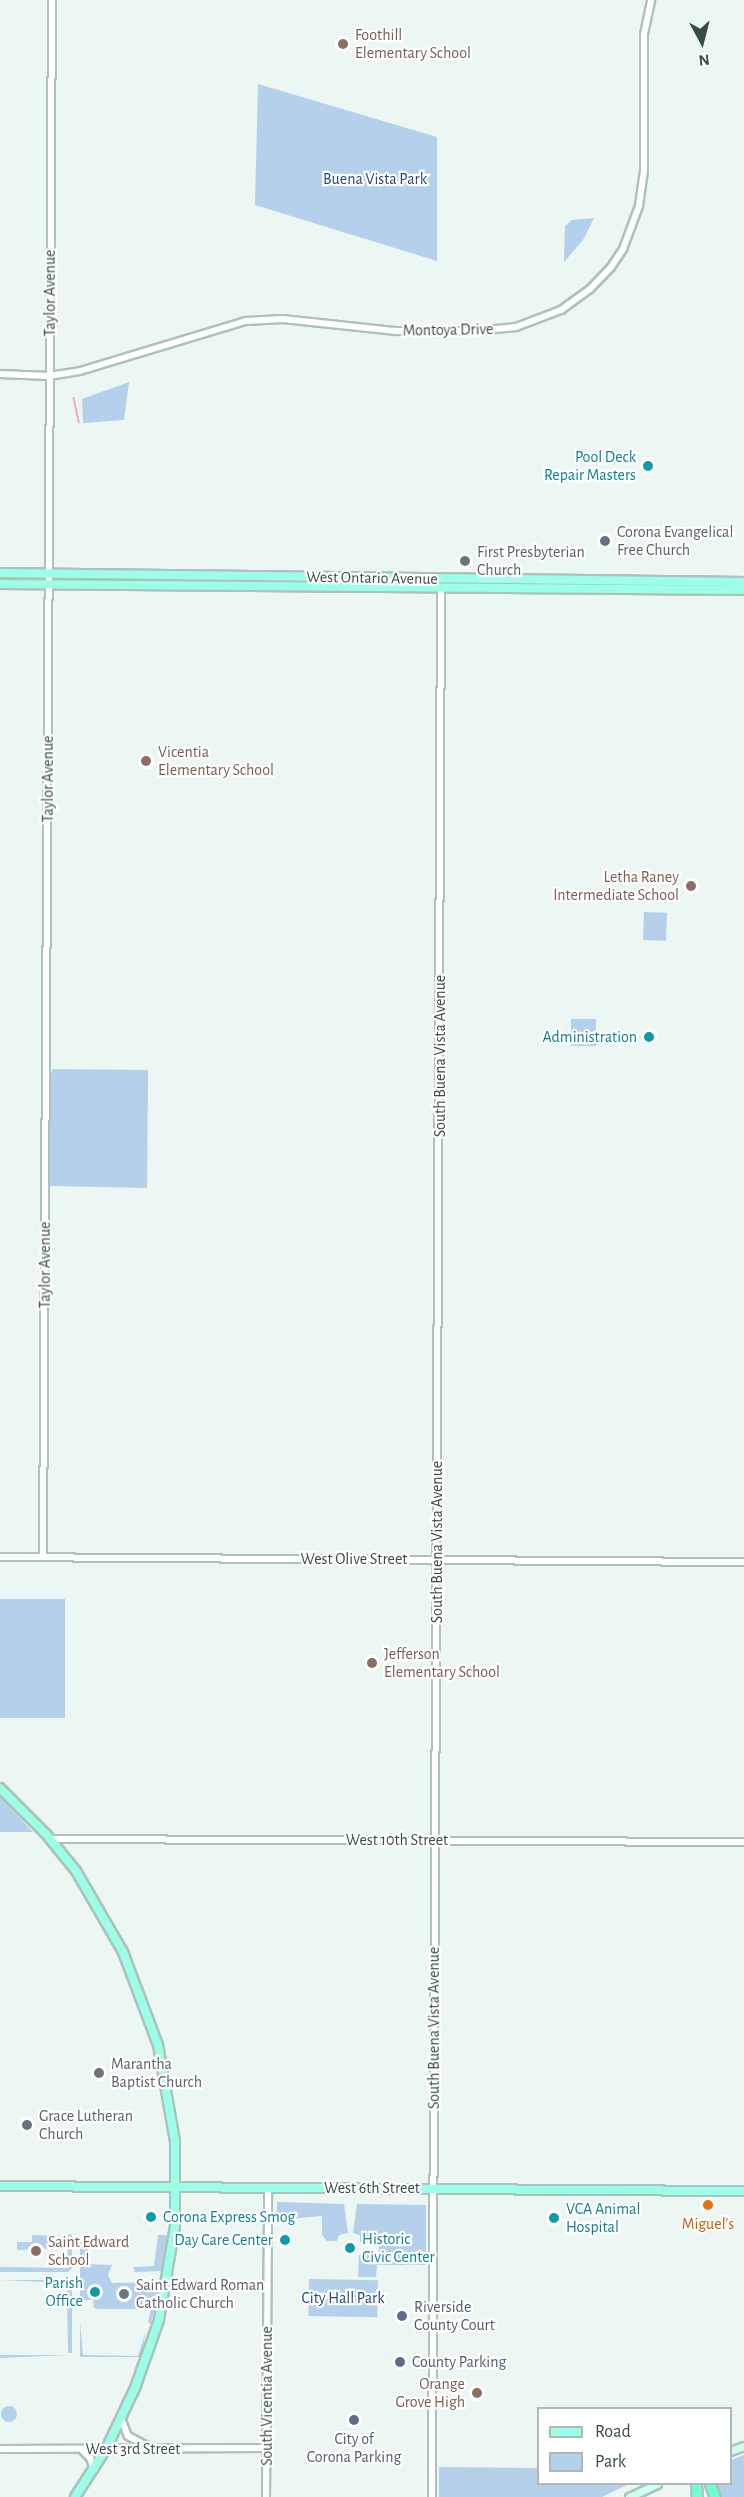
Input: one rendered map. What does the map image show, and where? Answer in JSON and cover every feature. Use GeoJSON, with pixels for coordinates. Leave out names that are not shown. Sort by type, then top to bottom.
{"type":"FeatureCollection","features":[{"type":"Feature","properties":{"kind":"main road","name":"West Ontario Avenue"},"geometry":{"type":"LineString","coordinates":[[0,573],[744,582]]}},
{"type":"Feature","properties":{"kind":"main road","name":"West Ontario Avenue"},"geometry":{"type":"LineString","coordinates":[[0,584],[744,590]]}},
{"type":"Feature","properties":{"kind":"main road"},"geometry":{"type":"LineString","coordinates":[[0,1788],[50,1839],[103,1914],[148,2012],[170,2099],[177,2188],[172,2254],[161,2310],[149,2352],[121,2418],[106,2449],[75,2497]]}},
{"type":"Feature","properties":{"kind":"main road","name":"West 6th Street"},"geometry":{"type":"LineString","coordinates":[[0,2186],[744,2191]]}},
{"type":"Feature","properties":{"kind":"main road"},"geometry":{"type":"LineString","coordinates":[[629,2497],[655,2485]]}},
{"type":"Feature","properties":{"kind":"street","name":"Taylor Avenue"},"geometry":{"type":"LineString","coordinates":[[43,1557],[52,0]]}},
{"type":"Feature","properties":{"kind":"street","name":"Montoya Drive"},"geometry":{"type":"LineString","coordinates":[[0,374],[49,376],[81,371],[246,321],[283,319],[396,331],[477,331],[516,327],[561,310],[590,289],[611,267],[631,231],[639,206],[644,171],[644,34],[651,0]]}},
{"type":"Feature","properties":{"kind":"street","name":"South Buena Vista Avenue"},"geometry":{"type":"LineString","coordinates":[[432,2497],[441,588]]}},
{"type":"Feature","properties":{"kind":"street","name":"West Olive Street"},"geometry":{"type":"LineString","coordinates":[[0,1557],[744,1562]]}},
{"type":"Feature","properties":{"kind":"street","name":"West 10th Street"},"geometry":{"type":"LineString","coordinates":[[50,1839],[744,1842]]}},
{"type":"Feature","properties":{"kind":"street","name":"South Vicentia Avenue"},"geometry":{"type":"LineString","coordinates":[[266,2497],[267,2188]]}},
{"type":"Feature","properties":{"kind":"street"},"geometry":{"type":"LineString","coordinates":[[121,2418],[128,2436],[152,2449]]}},
{"type":"Feature","properties":{"kind":"street","name":"West 3rd Street"},"geometry":{"type":"LineString","coordinates":[[0,2449],[266,2448]]}},
{"type":"Feature","properties":{"kind":"street"},"geometry":{"type":"LineString","coordinates":[[80,2449],[90,2458],[94,2469]]}},
{"type":"Feature","properties":{"kind":"green space","name":"Buena Vista Park"},"geometry":{"type":"Polygon","coordinates":[[[258,84],[437,137],[437,261],[255,205],[258,84]]]}},
{"type":"Feature","properties":{"kind":"green space"},"geometry":{"type":"Polygon","coordinates":[[[594,218],[583,240],[564,262],[565,226],[572,220],[594,218]]]}},
{"type":"Feature","properties":{"kind":"green space"},"geometry":{"type":"Polygon","coordinates":[[[129,382],[124,420],[83,423],[82,399],[129,382]]]}},
{"type":"Feature","properties":{"kind":"green space"},"geometry":{"type":"Polygon","coordinates":[[[644,912],[667,913],[666,941],[643,940],[644,912]]]}},
{"type":"Feature","properties":{"kind":"green space"},"geometry":{"type":"Polygon","coordinates":[[[571,1019],[596,1019],[596,1046],[571,1046],[571,1019]]]}},
{"type":"Feature","properties":{"kind":"green space"},"geometry":{"type":"Polygon","coordinates":[[[53,1069],[148,1070],[147,1188],[50,1186],[49,1077],[53,1069]]]}},
{"type":"Feature","properties":{"kind":"green space"},"geometry":{"type":"Polygon","coordinates":[[[0,1599],[65,1599],[65,1718],[0,1718],[0,1599]]]}},
{"type":"Feature","properties":{"kind":"green space"},"geometry":{"type":"Polygon","coordinates":[[[0,1797],[33,1832],[0,1832],[0,1797]]]}},
{"type":"Feature","properties":{"kind":"green space"},"geometry":{"type":"Polygon","coordinates":[[[277,2202],[344,2204],[348,2233],[339,2235],[337,2241],[327,2241],[322,2235],[322,2216],[277,2220],[277,2202]]]}},
{"type":"Feature","properties":{"kind":"green space"},"geometry":{"type":"Polygon","coordinates":[[[357,2204],[426,2205],[426,2265],[377,2265],[376,2277],[358,2277],[359,2255],[379,2255],[379,2242],[360,2242],[360,2235],[353,2233],[357,2204]]]}},
{"type":"Feature","properties":{"kind":"green space"},"geometry":{"type":"Polygon","coordinates":[[[68,2234],[72,2235],[72,2268],[68,2272],[0,2272],[0,2267],[67,2268],[68,2234]]]}},
{"type":"Feature","properties":{"kind":"green space"},"geometry":{"type":"Polygon","coordinates":[[[32,2235],[54,2236],[55,2248],[17,2250],[17,2242],[32,2242],[32,2235]]]}},
{"type":"Feature","properties":{"kind":"green space"},"geometry":{"type":"Polygon","coordinates":[[[158,2235],[167,2235],[162,2271],[135,2272],[133,2267],[154,2266],[158,2235]]]}},
{"type":"Feature","properties":{"kind":"green space"},"geometry":{"type":"Polygon","coordinates":[[[80,2242],[88,2242],[88,2264],[112,2265],[108,2275],[112,2283],[160,2282],[151,2324],[148,2323],[151,2309],[98,2309],[94,2308],[93,2300],[80,2300],[80,2242]]]}},
{"type":"Feature","properties":{"kind":"green space","name":"City Hall Park"},"geometry":{"type":"Polygon","coordinates":[[[309,2279],[378,2280],[377,2317],[308,2316],[309,2279]]]}},
{"type":"Feature","properties":{"kind":"green space"},"geometry":{"type":"Polygon","coordinates":[[[0,2280],[68,2280],[72,2283],[72,2353],[68,2353],[67,2283],[0,2280]]]}},
{"type":"Feature","properties":{"kind":"green space"},"geometry":{"type":"Polygon","coordinates":[[[80,2321],[83,2355],[138,2356],[146,2331],[141,2357],[80,2357],[80,2321]]]}},
{"type":"Feature","properties":{"kind":"green space"},"geometry":{"type":"Polygon","coordinates":[[[0,2355],[68,2355],[0,2358],[0,2355]]]}},
{"type":"Feature","properties":{"kind":"green space"},"geometry":{"type":"Polygon","coordinates":[[[9,2406],[15,2408],[17,2414],[15,2420],[9,2422],[3,2420],[1,2414],[3,2408],[9,2406]]]}},
{"type":"Feature","properties":{"kind":"green space"},"geometry":{"type":"Polygon","coordinates":[[[744,2455],[744,2497],[722,2497],[716,2485],[732,2485],[732,2460],[744,2455]]]}},
{"type":"Feature","properties":{"kind":"green space"},"geometry":{"type":"Polygon","coordinates":[[[439,2467],[537,2468],[537,2485],[627,2485],[602,2497],[439,2497],[439,2467]]]}},
{"type":"Feature","properties":{"kind":"waterway"},"geometry":{"type":"LineString","coordinates":[[74,398],[79,422]]}},
{"type":"Feature","properties":{"kind":"place","name":"Foothill Elementary School"},"geometry":{"type":"Point","coordinates":[343,44]}},
{"type":"Feature","properties":{"kind":"place","name":"Pool Deck Repair Masters"},"geometry":{"type":"Point","coordinates":[648,466]}},
{"type":"Feature","properties":{"kind":"place","name":"Corona Evangelical Free Church"},"geometry":{"type":"Point","coordinates":[605,541]}},
{"type":"Feature","properties":{"kind":"place","name":"First Presbyterian Church"},"geometry":{"type":"Point","coordinates":[465,561]}},
{"type":"Feature","properties":{"kind":"place","name":"Vicentia Elementary School"},"geometry":{"type":"Point","coordinates":[146,761]}},
{"type":"Feature","properties":{"kind":"place","name":"Letha Raney Intermediate School"},"geometry":{"type":"Point","coordinates":[691,886]}},
{"type":"Feature","properties":{"kind":"place","name":"Administration"},"geometry":{"type":"Point","coordinates":[649,1037]}},
{"type":"Feature","properties":{"kind":"place","name":"Jefferson Elementary School"},"geometry":{"type":"Point","coordinates":[372,1663]}},
{"type":"Feature","properties":{"kind":"place","name":"Marantha Baptist Church"},"geometry":{"type":"Point","coordinates":[99,2073]}},
{"type":"Feature","properties":{"kind":"place","name":"Grace Lutheran Church"},"geometry":{"type":"Point","coordinates":[27,2125]}},
{"type":"Feature","properties":{"kind":"place","name":"Miguel's"},"geometry":{"type":"Point","coordinates":[708,2205]}},
{"type":"Feature","properties":{"kind":"place","name":"Corona Express Smog"},"geometry":{"type":"Point","coordinates":[151,2217]}},
{"type":"Feature","properties":{"kind":"place","name":"VCA Animal Hospital"},"geometry":{"type":"Point","coordinates":[554,2218]}},
{"type":"Feature","properties":{"kind":"place","name":"Day Care Center"},"geometry":{"type":"Point","coordinates":[285,2240]}},
{"type":"Feature","properties":{"kind":"place","name":"Historic Civic Center"},"geometry":{"type":"Point","coordinates":[350,2248]}},
{"type":"Feature","properties":{"kind":"place","name":"Saint Edward School"},"geometry":{"type":"Point","coordinates":[36,2251]}},
{"type":"Feature","properties":{"kind":"place","name":"Parish Office"},"geometry":{"type":"Point","coordinates":[95,2292]}},
{"type":"Feature","properties":{"kind":"place","name":"Saint Edward Roman Catholic Church"},"geometry":{"type":"Point","coordinates":[124,2294]}},
{"type":"Feature","properties":{"kind":"place","name":"Riverside County Court"},"geometry":{"type":"Point","coordinates":[402,2316]}},
{"type":"Feature","properties":{"kind":"place","name":"County Parking"},"geometry":{"type":"Point","coordinates":[400,2362]}},
{"type":"Feature","properties":{"kind":"place","name":"Orange Grove High"},"geometry":{"type":"Point","coordinates":[477,2393]}},
{"type":"Feature","properties":{"kind":"place","name":"City of Corona Parking"},"geometry":{"type":"Point","coordinates":[354,2420]}}]}
